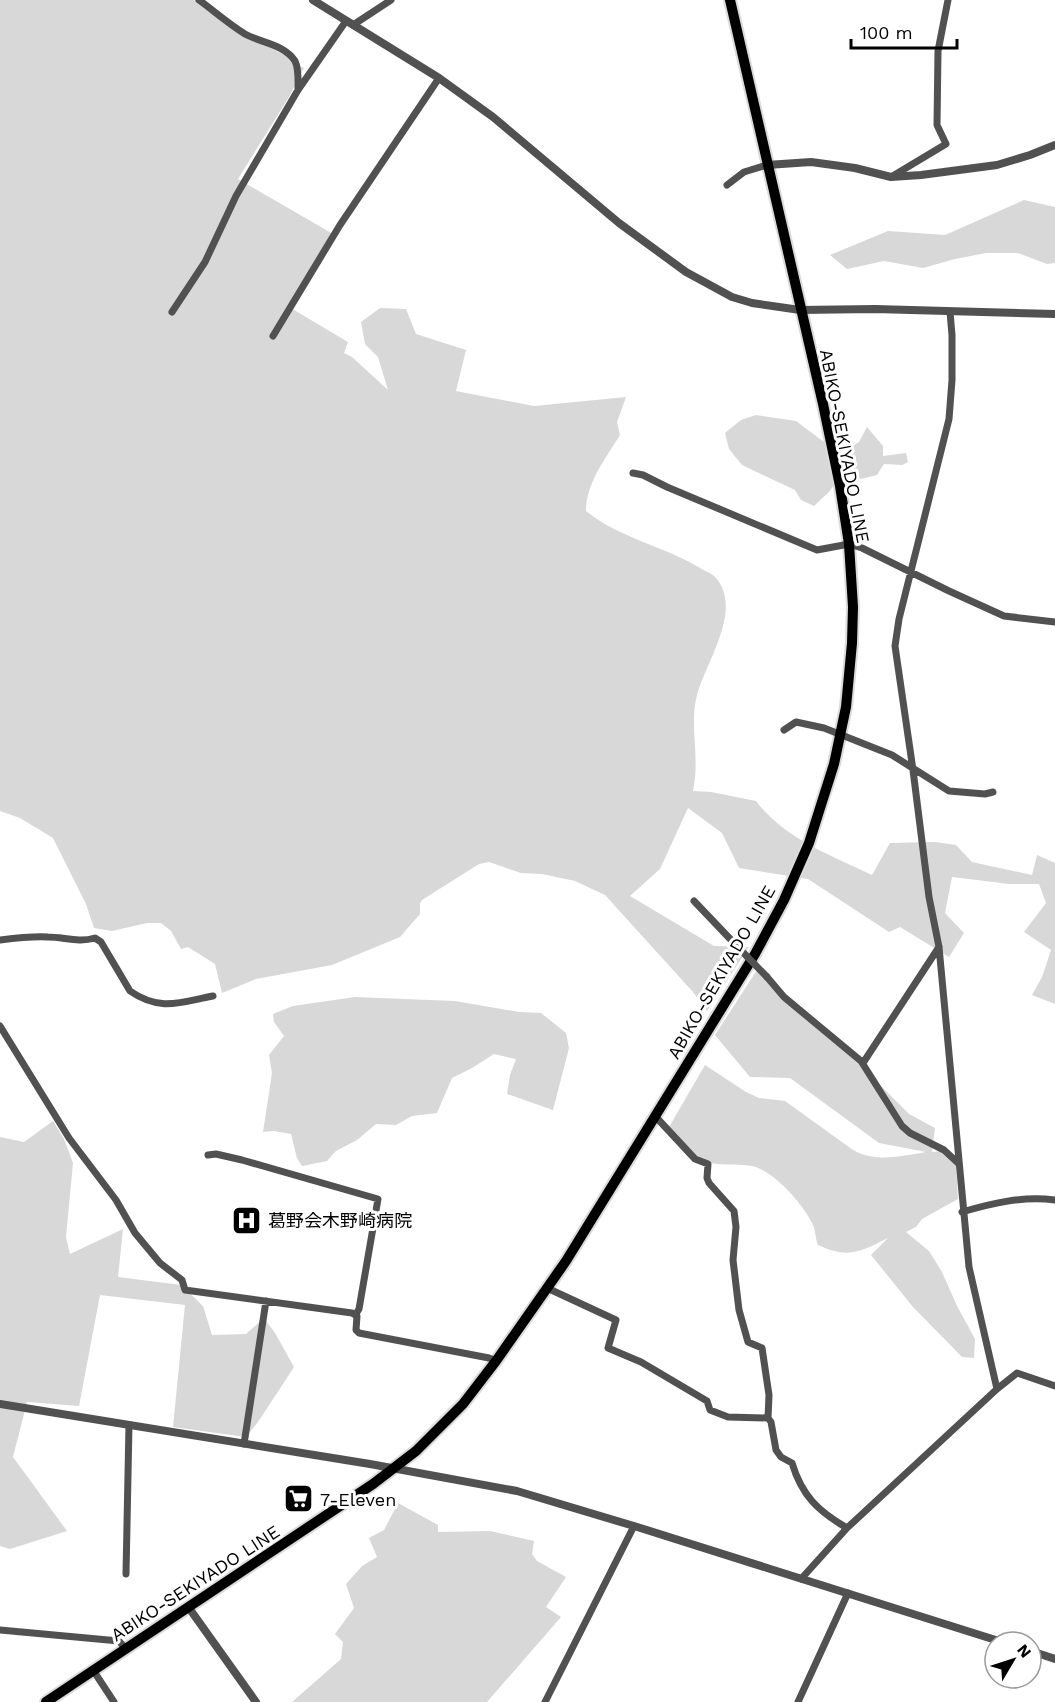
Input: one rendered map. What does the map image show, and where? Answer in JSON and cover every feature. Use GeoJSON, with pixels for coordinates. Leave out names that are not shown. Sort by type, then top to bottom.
{"type":"FeatureCollection","features":[{"type":"Feature","properties":{"kind":"main road","name":"ABIKO-SEKIYADO LINE"},"geometry":{"type":"LineString","coordinates":[[46,1702],[394,1469],[449,1419],[496,1361],[547,1288],[655,1116],[755,954],[784,900],[809,843],[834,764],[846,707],[853,606],[849,544],[832,449],[730,0]]}},
{"type":"Feature","properties":{"kind":"street"},"geometry":{"type":"LineString","coordinates":[[199,0],[248,36],[288,54],[297,68],[298,90]]}},
{"type":"Feature","properties":{"kind":"street"},"geometry":{"type":"LineString","coordinates":[[313,0],[439,78],[494,117],[619,223],[709,286],[752,303],[800,310],[875,309],[1055,314]]}},
{"type":"Feature","properties":{"kind":"street"},"geometry":{"type":"LineString","coordinates":[[172,312],[205,262],[236,196],[298,90],[350,23],[391,0]]}},
{"type":"Feature","properties":{"kind":"street"},"geometry":{"type":"LineString","coordinates":[[891,177],[946,144],[938,125],[938,51],[948,0]]}},
{"type":"Feature","properties":{"kind":"street"},"geometry":{"type":"LineString","coordinates":[[273,336],[340,225],[439,78]]}},
{"type":"Feature","properties":{"kind":"street"},"geometry":{"type":"LineString","coordinates":[[727,185],[744,172],[767,165],[811,162],[855,168],[891,177],[997,165],[1055,145]]}},
{"type":"Feature","properties":{"kind":"street"},"geometry":{"type":"LineString","coordinates":[[950,312],[952,358],[949,419],[899,619],[895,646],[914,770],[929,897],[939,947],[962,1212],[969,1267],[997,1389]]}},
{"type":"Feature","properties":{"kind":"street"},"geometry":{"type":"LineString","coordinates":[[633,473],[643,475],[817,550],[849,544],[862,548],[1004,616],[1055,622]]}},
{"type":"Feature","properties":{"kind":"street"},"geometry":{"type":"LineString","coordinates":[[784,729],[796,722],[824,728],[892,755],[948,791],[984,794],[993,792]]}},
{"type":"Feature","properties":{"kind":"street"},"geometry":{"type":"LineString","coordinates":[[694,901],[767,976],[784,997],[862,1063],[902,1126],[910,1133],[944,1150],[958,1163]]}},
{"type":"Feature","properties":{"kind":"street"},"geometry":{"type":"LineString","coordinates":[[0,940],[51,936],[85,941],[95,939],[101,942],[130,991],[137,996],[163,1005],[213,996]]}},
{"type":"Feature","properties":{"kind":"street"},"geometry":{"type":"LineString","coordinates":[[862,1063],[939,947]]}},
{"type":"Feature","properties":{"kind":"street"},"geometry":{"type":"LineString","coordinates":[[0,1026],[69,1138],[116,1200],[135,1233],[160,1263],[182,1280],[185,1290],[356,1314]]}},
{"type":"Feature","properties":{"kind":"street"},"geometry":{"type":"LineString","coordinates":[[655,1116],[695,1159],[708,1164],[709,1183],[734,1211],[736,1227],[733,1252],[740,1310],[748,1342],[762,1348],[770,1395],[768,1418],[771,1422],[776,1450],[781,1457],[792,1463],[798,1482],[806,1495],[823,1512],[847,1528]]}},
{"type":"Feature","properties":{"kind":"street"},"geometry":{"type":"LineString","coordinates":[[208,1155],[216,1154],[242,1160],[378,1199],[359,1309],[356,1314],[356,1330],[359,1333],[496,1361]]}},
{"type":"Feature","properties":{"kind":"street"},"geometry":{"type":"LineString","coordinates":[[962,1212],[1026,1198],[1055,1200]]}},
{"type":"Feature","properties":{"kind":"street"},"geometry":{"type":"LineString","coordinates":[[547,1288],[616,1320],[608,1348],[641,1362],[707,1401],[710,1410],[728,1417],[768,1418]]}},
{"type":"Feature","properties":{"kind":"street"},"geometry":{"type":"LineString","coordinates":[[244,1444],[266,1301]]}},
{"type":"Feature","properties":{"kind":"street"},"geometry":{"type":"LineString","coordinates":[[801,1579],[847,1528],[1017,1373],[1055,1386]]}},
{"type":"Feature","properties":{"kind":"street"},"geometry":{"type":"LineString","coordinates":[[0,1404],[517,1491],[983,1636]]}},
{"type":"Feature","properties":{"kind":"street"},"geometry":{"type":"LineString","coordinates":[[126,1574],[129,1425]]}},
{"type":"Feature","properties":{"kind":"street"},"geometry":{"type":"LineString","coordinates":[[545,1702],[634,1526]]}},
{"type":"Feature","properties":{"kind":"street"},"geometry":{"type":"LineString","coordinates":[[798,1702],[848,1593]]}},
{"type":"Feature","properties":{"kind":"street"},"geometry":{"type":"LineString","coordinates":[[189,1608],[256,1702]]}},
{"type":"Feature","properties":{"kind":"street"},"geometry":{"type":"LineString","coordinates":[[0,1630],[119,1641],[125,1648]]}},
{"type":"Feature","properties":{"kind":"street"},"geometry":{"type":"LineString","coordinates":[[93,1670],[114,1702]]}},
{"type":"Feature","properties":{"kind":"shaded area"},"geometry":{"type":"Polygon","coordinates":[[[0,0],[194,0],[248,39],[273,49],[304,68],[289,97],[238,179],[333,234],[289,307],[348,342],[344,353],[352,357],[388,390],[378,357],[365,344],[361,322],[380,308],[406,309],[416,334],[466,350],[456,391],[534,406],[626,397],[617,422],[620,435],[593,481],[586,511],[613,528],[686,560],[711,574],[724,591],[726,606],[720,638],[700,685],[694,710],[696,767],[693,791],[711,792],[756,801],[780,826],[794,836],[872,875],[890,843],[935,842],[956,845],[972,862],[1032,875],[1037,855],[1055,863],[1055,1004],[1032,995],[1042,977],[1051,950],[1024,932],[1046,903],[1039,884],[1009,884],[952,877],[945,913],[964,933],[949,957],[900,927],[889,932],[808,879],[739,868],[722,833],[688,808],[660,869],[630,896],[714,946],[749,947],[707,1011],[693,992],[605,895],[575,881],[542,874],[521,873],[489,862],[479,864],[422,900],[420,914],[400,937],[332,965],[256,979],[222,993],[215,964],[188,947],[181,949],[171,931],[161,923],[147,923],[112,931],[94,928],[86,904],[53,838],[20,818],[0,811],[0,0]]]}},
{"type":"Feature","properties":{"kind":"shaded area"},"geometry":{"type":"Polygon","coordinates":[[[1024,200],[1055,207],[1055,263],[1047,264],[1018,253],[986,253],[923,268],[884,261],[847,269],[830,255],[888,231],[945,235],[1024,200]]]}},
{"type":"Feature","properties":{"kind":"shaded area"},"geometry":{"type":"Polygon","coordinates":[[[756,415],[796,421],[840,454],[859,442],[867,427],[883,446],[883,456],[906,453],[908,462],[902,465],[884,464],[877,475],[861,479],[845,469],[829,492],[814,506],[801,500],[795,490],[742,465],[729,449],[725,433],[741,420],[756,415]]]}},
{"type":"Feature","properties":{"kind":"shaded area"},"geometry":{"type":"Polygon","coordinates":[[[757,970],[817,1028],[859,1064],[909,1114],[935,1128],[932,1152],[941,1151],[956,1164],[958,1199],[922,1219],[916,1227],[906,1232],[929,1251],[942,1272],[975,1339],[974,1358],[962,1357],[913,1307],[871,1255],[888,1238],[861,1250],[846,1253],[818,1245],[808,1215],[778,1181],[752,1166],[701,1160],[688,1150],[669,1127],[705,1065],[759,1098],[785,1101],[861,1154],[889,1157],[926,1152],[879,1143],[790,1078],[750,1077],[715,1035],[757,970]]]}},
{"type":"Feature","properties":{"kind":"shaded area"},"geometry":{"type":"Polygon","coordinates":[[[355,997],[455,1001],[519,1012],[541,1013],[566,1033],[569,1048],[553,1110],[507,1094],[510,1075],[516,1059],[494,1054],[452,1078],[437,1113],[412,1116],[396,1125],[376,1124],[357,1140],[336,1151],[327,1161],[302,1166],[297,1158],[291,1134],[263,1132],[272,1073],[269,1055],[284,1036],[274,1022],[273,1014],[293,1006],[355,997]]]}},
{"type":"Feature","properties":{"kind":"shaded area"},"geometry":{"type":"Polygon","coordinates":[[[53,1121],[64,1139],[73,1163],[66,1237],[70,1254],[123,1229],[118,1277],[181,1285],[203,1306],[212,1335],[246,1334],[264,1318],[294,1367],[246,1437],[173,1427],[185,1305],[100,1295],[79,1406],[27,1402],[13,1457],[67,1531],[10,1549],[0,1546],[0,1137],[24,1142],[53,1121]]]}},
{"type":"Feature","properties":{"kind":"shaded area"},"geometry":{"type":"Polygon","coordinates":[[[398,1503],[438,1525],[438,1532],[490,1531],[534,1541],[532,1554],[537,1561],[566,1577],[546,1607],[561,1617],[487,1702],[292,1702],[341,1659],[343,1642],[335,1634],[354,1608],[346,1584],[362,1566],[377,1557],[369,1538],[384,1530],[398,1503]]]}},
{"type":"Feature","properties":{"kind":"place","name":"葛野会木野崎病院"},"geometry":{"type":"Point","coordinates":[247,1220]}},
{"type":"Feature","properties":{"kind":"place","name":"7-Eleven"},"geometry":{"type":"Point","coordinates":[299,1499]}}]}
